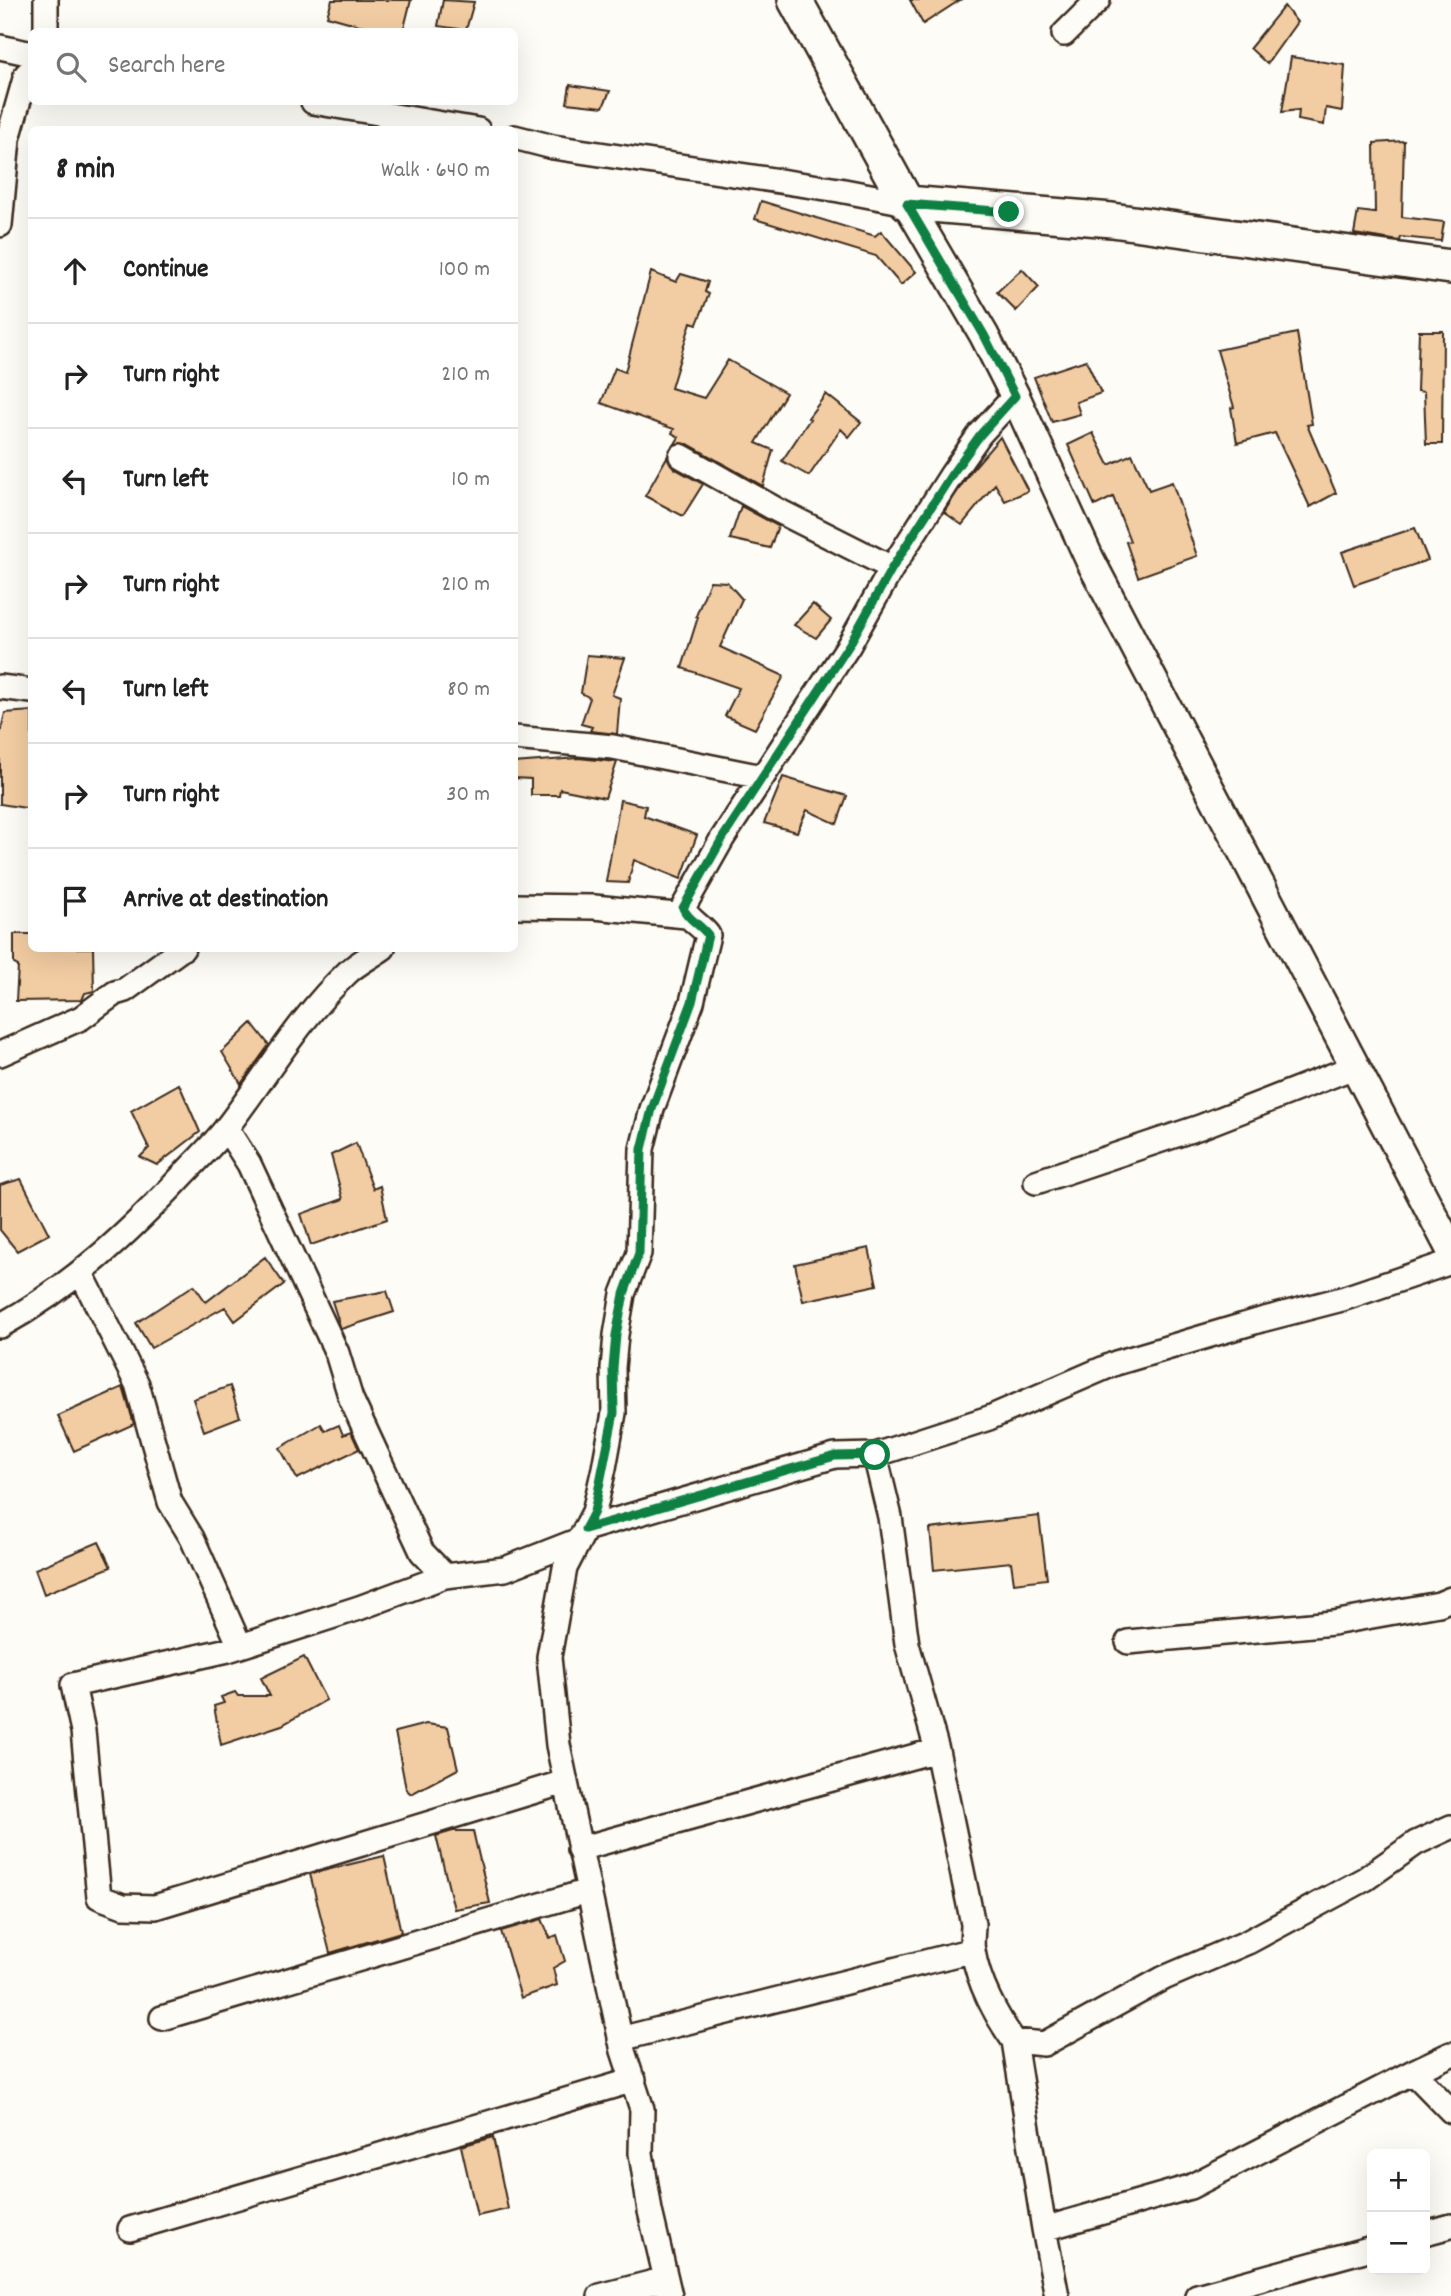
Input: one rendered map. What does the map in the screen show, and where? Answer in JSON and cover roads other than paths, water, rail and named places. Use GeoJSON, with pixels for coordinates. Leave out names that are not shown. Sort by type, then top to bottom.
{"type":"FeatureCollection","features":[{"type":"Feature","properties":{"kind":"main road"},"geometry":{"type":"LineString","coordinates":[[795,0],[907,204],[1112,220],[1451,267]]}},
{"type":"Feature","properties":{"kind":"street"},"geometry":{"type":"LineString","coordinates":[[46,0],[46,28]]}},
{"type":"Feature","properties":{"kind":"street"},"geometry":{"type":"LineString","coordinates":[[1064,34],[1098,0]]}},
{"type":"Feature","properties":{"kind":"street"},"geometry":{"type":"LineString","coordinates":[[0,47],[28,53]]}},
{"type":"Feature","properties":{"kind":"street"},"geometry":{"type":"LineString","coordinates":[[0,225],[8,139],[28,73]]}},
{"type":"Feature","properties":{"kind":"street"},"geometry":{"type":"LineString","coordinates":[[331,105],[454,126]]}},
{"type":"Feature","properties":{"kind":"street"},"geometry":{"type":"LineString","coordinates":[[518,137],[554,146],[839,190],[907,204],[984,335],[1090,560],[1451,1250]]}},
{"type":"Feature","properties":{"kind":"street"},"geometry":{"type":"LineString","coordinates":[[686,916],[683,908],[699,876],[849,645],[892,568],[973,444],[1015,396]]}},
{"type":"Feature","properties":{"kind":"street"},"geometry":{"type":"LineString","coordinates":[[681,456],[777,510],[892,568]]}},
{"type":"Feature","properties":{"kind":"street"},"geometry":{"type":"LineString","coordinates":[[0,687],[28,690]]}},
{"type":"Feature","properties":{"kind":"street"},"geometry":{"type":"LineString","coordinates":[[518,738],[613,747],[762,777]]}},
{"type":"Feature","properties":{"kind":"street"},"geometry":{"type":"LineString","coordinates":[[518,906],[594,907],[686,916],[700,924],[708,935],[692,1002],[652,1109],[642,1149],[639,1253],[624,1294],[615,1346],[614,1413],[594,1512],[565,1568],[549,1657],[558,1745],[620,2039],[642,2109],[641,2153],[668,2287],[600,2296]]}},
{"type":"Feature","properties":{"kind":"street"},"geometry":{"type":"LineString","coordinates":[[0,1054],[81,1018],[177,952]]}},
{"type":"Feature","properties":{"kind":"street"},"geometry":{"type":"LineString","coordinates":[[0,1326],[81,1273],[167,1192],[226,1128],[315,1008],[349,971],[377,952]]}},
{"type":"Feature","properties":{"kind":"street"},"geometry":{"type":"LineString","coordinates":[[1036,1182],[1200,1127],[1354,1067]]}},
{"type":"Feature","properties":{"kind":"street"},"geometry":{"type":"LineString","coordinates":[[226,1128],[249,1164],[337,1353],[351,1399],[422,1552],[445,1576]]}},
{"type":"Feature","properties":{"kind":"street"},"geometry":{"type":"LineString","coordinates":[[565,1782],[155,1907],[122,1906],[99,1897],[83,1731],[73,1685],[240,1646],[359,1608],[445,1576],[505,1569],[582,1535],[835,1456],[875,1455],[989,1418],[1116,1363],[1342,1299],[1451,1262]]}},
{"type":"Feature","properties":{"kind":"street"},"geometry":{"type":"LineString","coordinates":[[81,1273],[137,1384],[170,1502],[192,1538],[240,1646]]}},
{"type":"Feature","properties":{"kind":"street"},"geometry":{"type":"LineString","coordinates":[[875,1455],[890,1517],[906,1644],[936,1749],[973,1924],[972,1951],[982,1982],[1004,2028],[1014,2042],[1057,2296]]}},
{"type":"Feature","properties":{"kind":"street"},"geometry":{"type":"LineString","coordinates":[[1128,1642],[1333,1623],[1439,1604],[1451,1598]]}},
{"type":"Feature","properties":{"kind":"street"},"geometry":{"type":"LineString","coordinates":[[579,1849],[936,1749]]}},
{"type":"Feature","properties":{"kind":"street"},"geometry":{"type":"LineString","coordinates":[[1014,2042],[1044,2044],[1164,1978],[1248,1942],[1365,1879],[1416,1843],[1451,1828]]}},
{"type":"Feature","properties":{"kind":"street"},"geometry":{"type":"LineString","coordinates":[[162,2018],[588,1891]]}},
{"type":"Feature","properties":{"kind":"street"},"geometry":{"type":"LineString","coordinates":[[620,2039],[972,1951]]}},
{"type":"Feature","properties":{"kind":"street"},"geometry":{"type":"LineString","coordinates":[[1044,2229],[1190,2187],[1451,2054]]}},
{"type":"Feature","properties":{"kind":"street"},"geometry":{"type":"LineString","coordinates":[[1413,2072],[1451,2111]]}},
{"type":"Feature","properties":{"kind":"street"},"geometry":{"type":"LineString","coordinates":[[130,2229],[634,2080]]}},
{"type":"Feature","properties":{"kind":"street"},"geometry":{"type":"LineString","coordinates":[[1430,2232],[1451,2226]]}},
{"type":"Feature","properties":{"kind":"street"},"geometry":{"type":"LineString","coordinates":[[1197,2296],[1367,2249]]}}]}
